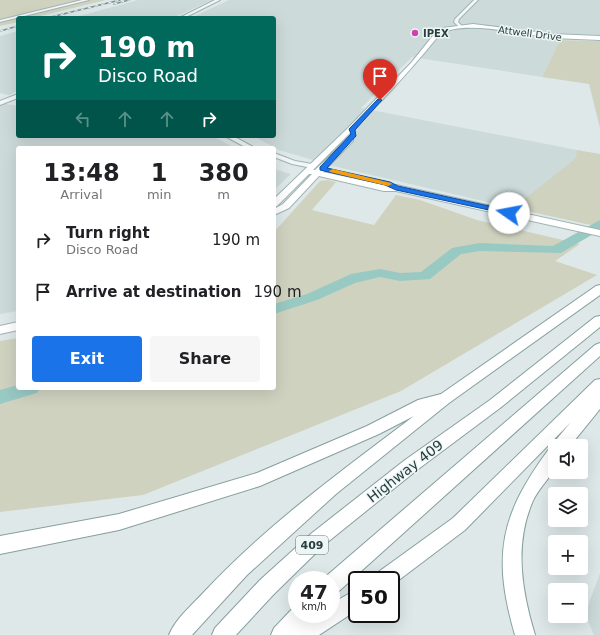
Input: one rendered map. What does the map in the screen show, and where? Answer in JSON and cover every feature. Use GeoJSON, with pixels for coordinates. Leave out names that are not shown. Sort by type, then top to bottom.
{"type":"FeatureCollection","features":[{"type":"Feature","properties":{"kind":"highway"},"geometry":{"type":"LineString","coordinates":[[179,635],[262,547],[353,470],[431,411],[444,399],[600,289]]}},
{"type":"Feature","properties":{"kind":"highway","name":"Highway 409"},"geometry":{"type":"LineString","coordinates":[[222,635],[267,587],[318,539],[411,465],[495,404],[600,320]]}},
{"type":"Feature","properties":{"kind":"highway"},"geometry":{"type":"LineString","coordinates":[[340,577],[600,348]]}},
{"type":"Feature","properties":{"kind":"highway"},"geometry":{"type":"LineString","coordinates":[[397,571],[459,524],[600,384]]}},
{"type":"Feature","properties":{"kind":"highway"},"geometry":{"type":"LineString","coordinates":[[567,439],[600,398]]}},
{"type":"Feature","properties":{"kind":"highway"},"geometry":{"type":"LineString","coordinates":[[0,545],[119,522],[260,479],[373,430],[423,404],[444,399]]}},
{"type":"Feature","properties":{"kind":"highway"},"geometry":{"type":"LineString","coordinates":[[525,635],[514,590],[512,551],[523,503],[538,477],[548,463]]}},
{"type":"Feature","properties":{"kind":"highway"},"geometry":{"type":"LineString","coordinates":[[301,635],[348,605]]}},
{"type":"Feature","properties":{"kind":"highway"},"geometry":{"type":"LineString","coordinates":[[281,635],[292,623]]}},
{"type":"Feature","properties":{"kind":"main road","name":"Attwell Drive"},"geometry":{"type":"LineString","coordinates":[[352,130],[419,58],[438,33],[447,28],[461,26],[477,27],[553,36],[600,38]]}},
{"type":"Feature","properties":{"kind":"main road"},"geometry":{"type":"LineString","coordinates":[[276,202],[345,134],[352,130],[354,134],[320,171],[286,206],[276,211]]}},
{"type":"Feature","properties":{"kind":"main road"},"geometry":{"type":"LineString","coordinates":[[309,169],[384,188],[396,188],[600,233]]}},
{"type":"Feature","properties":{"kind":"main road"},"geometry":{"type":"LineString","coordinates":[[0,330],[16,326]]}},
{"type":"Feature","properties":{"kind":"street"},"geometry":{"type":"LineString","coordinates":[[21,16],[87,0]]}},
{"type":"Feature","properties":{"kind":"street"},"geometry":{"type":"LineString","coordinates":[[185,16],[218,0]]}},
{"type":"Feature","properties":{"kind":"street"},"geometry":{"type":"LineString","coordinates":[[461,26],[456,22],[457,19],[476,0]]}},
{"type":"Feature","properties":{"kind":"street"},"geometry":{"type":"LineString","coordinates":[[0,21],[16,17]]}},
{"type":"Feature","properties":{"kind":"street"},"geometry":{"type":"LineString","coordinates":[[0,96],[15,99]]}},
{"type":"Feature","properties":{"kind":"street"},"geometry":{"type":"LineString","coordinates":[[0,103],[15,99]]}},
{"type":"Feature","properties":{"kind":"street"},"geometry":{"type":"LineString","coordinates":[[232,138],[248,146]]}},
{"type":"Feature","properties":{"kind":"street"},"geometry":{"type":"LineString","coordinates":[[276,156],[309,169]]}},
{"type":"Feature","properties":{"kind":"street"},"geometry":{"type":"LineString","coordinates":[[276,162],[309,169]]}},
{"type":"Feature","properties":{"kind":"shaded area"},"geometry":{"type":"Polygon","coordinates":[[[138,0],[213,0],[177,16],[79,16],[138,0]]]}},
{"type":"Feature","properties":{"kind":"shaded area"},"geometry":{"type":"Polygon","coordinates":[[[229,0],[600,0],[600,35],[563,34],[542,77],[412,57],[361,108],[577,150],[577,158],[513,208],[333,166],[279,150],[276,148],[276,146],[272,146],[257,138],[276,138],[276,16],[195,16],[229,0]]]}},
{"type":"Feature","properties":{"kind":"shaded area"},"geometry":{"type":"Polygon","coordinates":[[[16,32],[16,91],[9,95],[0,93],[0,36],[16,32]]]}},
{"type":"Feature","properties":{"kind":"shaded area"},"geometry":{"type":"Polygon","coordinates":[[[0,103],[16,106],[16,138],[216,138],[231,146],[16,146],[16,311],[0,314],[0,103]]]}},
{"type":"Feature","properties":{"kind":"shaded area"},"geometry":{"type":"Polygon","coordinates":[[[276,170],[291,174],[276,188],[276,170]]]}},
{"type":"Feature","properties":{"kind":"shaded area"},"geometry":{"type":"Polygon","coordinates":[[[600,573],[600,635],[594,635],[588,621],[588,606],[600,573]]]}},
{"type":"Feature","properties":{"kind":"green space"},"geometry":{"type":"Polygon","coordinates":[[[0,0],[106,0],[40,16],[16,16],[16,22],[0,26],[0,0]]]}},
{"type":"Feature","properties":{"kind":"green space"},"geometry":{"type":"Polygon","coordinates":[[[560,40],[600,41],[600,128],[589,84],[542,77],[560,40]]]}},
{"type":"Feature","properties":{"kind":"green space"},"geometry":{"type":"Polygon","coordinates":[[[577,150],[600,154],[600,227],[513,208],[576,158],[577,150]]]}},
{"type":"Feature","properties":{"kind":"green space"},"geometry":{"type":"Polygon","coordinates":[[[328,180],[336,182],[312,210],[374,225],[396,195],[420,200],[477,220],[580,244],[555,261],[597,275],[401,391],[143,495],[0,512],[0,396],[20,390],[276,390],[276,230],[320,181],[328,180]]]}},
{"type":"Feature","properties":{"kind":"green space"},"geometry":{"type":"Polygon","coordinates":[[[16,338],[16,388],[0,393],[0,341],[16,338]]]}},
{"type":"Feature","properties":{"kind":"waterway"},"geometry":{"type":"LineString","coordinates":[[276,308],[312,297],[351,279],[380,273],[400,277],[425,276],[457,251],[480,247],[556,250],[600,224]]}},
{"type":"Feature","properties":{"kind":"waterway"},"geometry":{"type":"LineString","coordinates":[[0,397],[24,390]]}},
{"type":"Feature","properties":{"kind":"railway"},"geometry":{"type":"LineString","coordinates":[[55,16],[120,0]]}},
{"type":"Feature","properties":{"kind":"railway"},"geometry":{"type":"LineString","coordinates":[[114,4],[129,0]]}},
{"type":"Feature","properties":{"kind":"railway"},"geometry":{"type":"LineString","coordinates":[[0,31],[16,27]]}},
{"type":"Feature","properties":{"kind":"slow traffic"},"geometry":{"type":"LineString","coordinates":[[333,171],[388,184]]}},
{"type":"Feature","properties":{"kind":"place","name":"IPEX"},"geometry":{"type":"Point","coordinates":[415,33]}},
{"type":"Feature","properties":{"kind":"route"},"geometry":{"type":"LineString","coordinates":[[380,100],[352,130],[354,134],[322,169],[387,184],[396,188],[509,213]]}}]}
